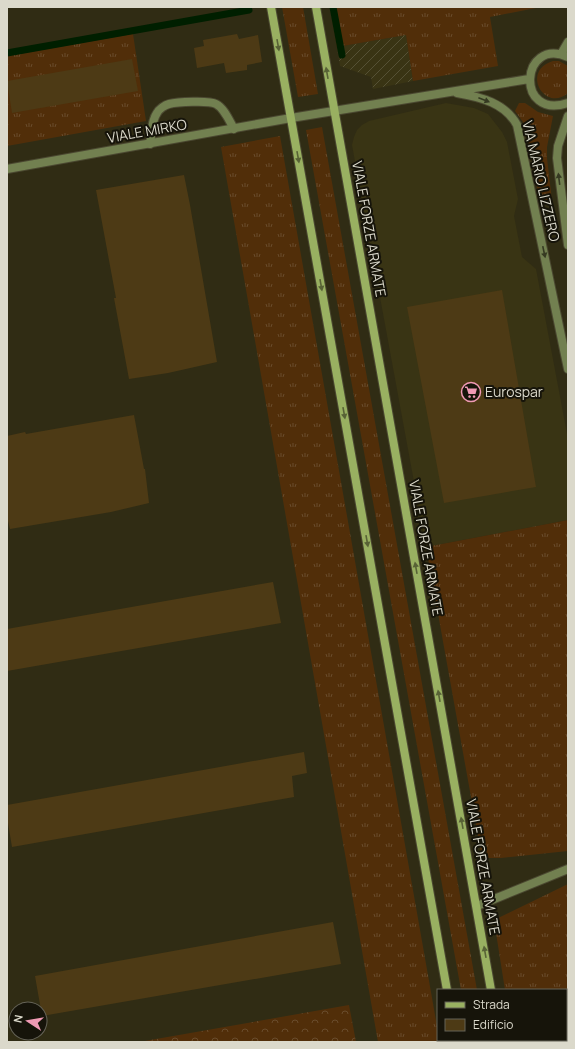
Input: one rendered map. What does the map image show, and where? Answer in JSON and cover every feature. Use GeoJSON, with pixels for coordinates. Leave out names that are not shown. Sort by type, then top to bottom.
{"type":"FeatureCollection","features":[{"type":"Feature","properties":{"kind":"street"},"geometry":{"type":"LineString","coordinates":[[271,7],[447,989]]}},
{"type":"Feature","properties":{"kind":"street","name":"VIALE FORZE ARMATE"},"geometry":{"type":"LineString","coordinates":[[316,7],[491,989]]}},
{"type":"Feature","properties":{"kind":"street"},"geometry":{"type":"LineString","coordinates":[[529,79],[530,72],[534,65],[546,55],[554,54],[565,56],[568,42]]}},
{"type":"Feature","properties":{"kind":"street","name":"VIA MARIO LIZZERO"},"geometry":{"type":"LineString","coordinates":[[334,111],[529,79],[530,88],[535,96],[542,102],[550,106],[559,106],[568,103]]}},
{"type":"Feature","properties":{"kind":"street","name":"VIA MARIO LIZZERO"},"geometry":{"type":"LineString","coordinates":[[446,92],[485,99],[508,112],[518,125],[568,369]]}},
{"type":"Feature","properties":{"kind":"street"},"geometry":{"type":"LineString","coordinates":[[150,144],[156,114],[160,109],[168,104],[205,101],[216,104],[222,109],[234,129]]}},
{"type":"Feature","properties":{"kind":"street"},"geometry":{"type":"LineString","coordinates":[[291,118],[334,111]]}},
{"type":"Feature","properties":{"kind":"street","name":"VIA MARIO LIZZERO"},"geometry":{"type":"LineString","coordinates":[[568,116],[558,146],[557,158],[568,245]]}},
{"type":"Feature","properties":{"kind":"street","name":"VIALE MIRKO"},"geometry":{"type":"LineString","coordinates":[[7,169],[291,118]]}},
{"type":"Feature","properties":{"kind":"street"},"geometry":{"type":"LineString","coordinates":[[477,906],[568,869]]}},
{"type":"Feature","properties":{"kind":"shaded area"},"geometry":{"type":"Polygon","coordinates":[[[406,35],[413,81],[373,89],[371,77],[340,66],[337,47],[406,35]]]}},
{"type":"Feature","properties":{"kind":"shaded area"},"geometry":{"type":"Polygon","coordinates":[[[446,103],[474,108],[488,114],[502,132],[507,142],[518,199],[514,216],[522,257],[536,269],[568,439],[568,520],[426,547],[352,145],[357,130],[369,121],[446,103]]]}},
{"type":"Feature","properties":{"kind":"green space"},"geometry":{"type":"Polygon","coordinates":[[[282,7],[303,7],[318,94],[298,97],[282,7]]]}},
{"type":"Feature","properties":{"kind":"green space"},"geometry":{"type":"Polygon","coordinates":[[[330,7],[541,7],[490,17],[498,66],[413,81],[406,35],[337,47],[330,7]]]}},
{"type":"Feature","properties":{"kind":"green space"},"geometry":{"type":"Polygon","coordinates":[[[133,34],[146,121],[7,146],[7,56],[133,34]]]}},
{"type":"Feature","properties":{"kind":"green space"},"geometry":{"type":"Polygon","coordinates":[[[553,61],[559,61],[568,66],[568,93],[559,98],[551,98],[544,94],[537,81],[538,73],[543,66],[553,61]]]}},
{"type":"Feature","properties":{"kind":"green space"},"geometry":{"type":"Polygon","coordinates":[[[519,103],[525,103],[538,112],[553,116],[547,147],[552,201],[540,203],[527,136],[523,122],[515,111],[519,103]]]}},
{"type":"Feature","properties":{"kind":"green space"},"geometry":{"type":"Polygon","coordinates":[[[322,127],[477,989],[461,989],[306,130],[322,127]]]}},
{"type":"Feature","properties":{"kind":"green space"},"geometry":{"type":"Polygon","coordinates":[[[280,136],[437,1026],[437,1041],[440,1042],[378,1042],[221,147],[280,136]]]}},
{"type":"Feature","properties":{"kind":"green space"},"geometry":{"type":"Polygon","coordinates":[[[568,520],[568,851],[501,858],[482,858],[426,547],[568,520]]]}},
{"type":"Feature","properties":{"kind":"green space"},"geometry":{"type":"Polygon","coordinates":[[[568,884],[568,1042],[518,1041],[567,1041],[567,989],[505,989],[494,920],[568,884]]]}},
{"type":"Feature","properties":{"kind":"green space"},"geometry":{"type":"Polygon","coordinates":[[[349,1005],[356,1042],[139,1042],[349,1005]]]}},
{"type":"Feature","properties":{"kind":"building"},"geometry":{"type":"Polygon","coordinates":[[[237,34],[239,39],[258,35],[262,62],[247,65],[247,70],[226,73],[224,63],[197,68],[194,48],[204,46],[203,40],[237,34]]]}},
{"type":"Feature","properties":{"kind":"building"},"geometry":{"type":"Polygon","coordinates":[[[132,59],[138,91],[12,113],[7,81],[132,59]]]}},
{"type":"Feature","properties":{"kind":"building"},"geometry":{"type":"Polygon","coordinates":[[[184,175],[217,362],[168,373],[129,379],[96,190],[184,175]]]}},
{"type":"Feature","properties":{"kind":"building","name":"Eurospar"},"geometry":{"type":"Polygon","coordinates":[[[502,290],[536,487],[444,503],[407,307],[502,290]]]}},
{"type":"Feature","properties":{"kind":"building"},"geometry":{"type":"Polygon","coordinates":[[[134,415],[145,469],[149,503],[111,512],[10,529],[7,517],[7,436],[134,415]]]}},
{"type":"Feature","properties":{"kind":"building"},"geometry":{"type":"Polygon","coordinates":[[[273,582],[281,623],[7,671],[7,629],[273,582]]]}},
{"type":"Feature","properties":{"kind":"building"},"geometry":{"type":"Polygon","coordinates":[[[304,752],[307,773],[292,776],[294,797],[12,847],[7,817],[7,805],[304,752]]]}},
{"type":"Feature","properties":{"kind":"building"},"geometry":{"type":"Polygon","coordinates":[[[333,922],[341,964],[48,1015],[48,1001],[39,1001],[35,976],[333,922]]]}},
{"type":"Feature","properties":{"kind":"waterway"},"geometry":{"type":"LineString","coordinates":[[333,7],[342,55]]}},
{"type":"Feature","properties":{"kind":"waterway"},"geometry":{"type":"LineString","coordinates":[[7,53],[249,10]]}},
{"type":"Feature","properties":{"kind":"place","name":"Eurospar"},"geometry":{"type":"Point","coordinates":[471,392]}}]}
